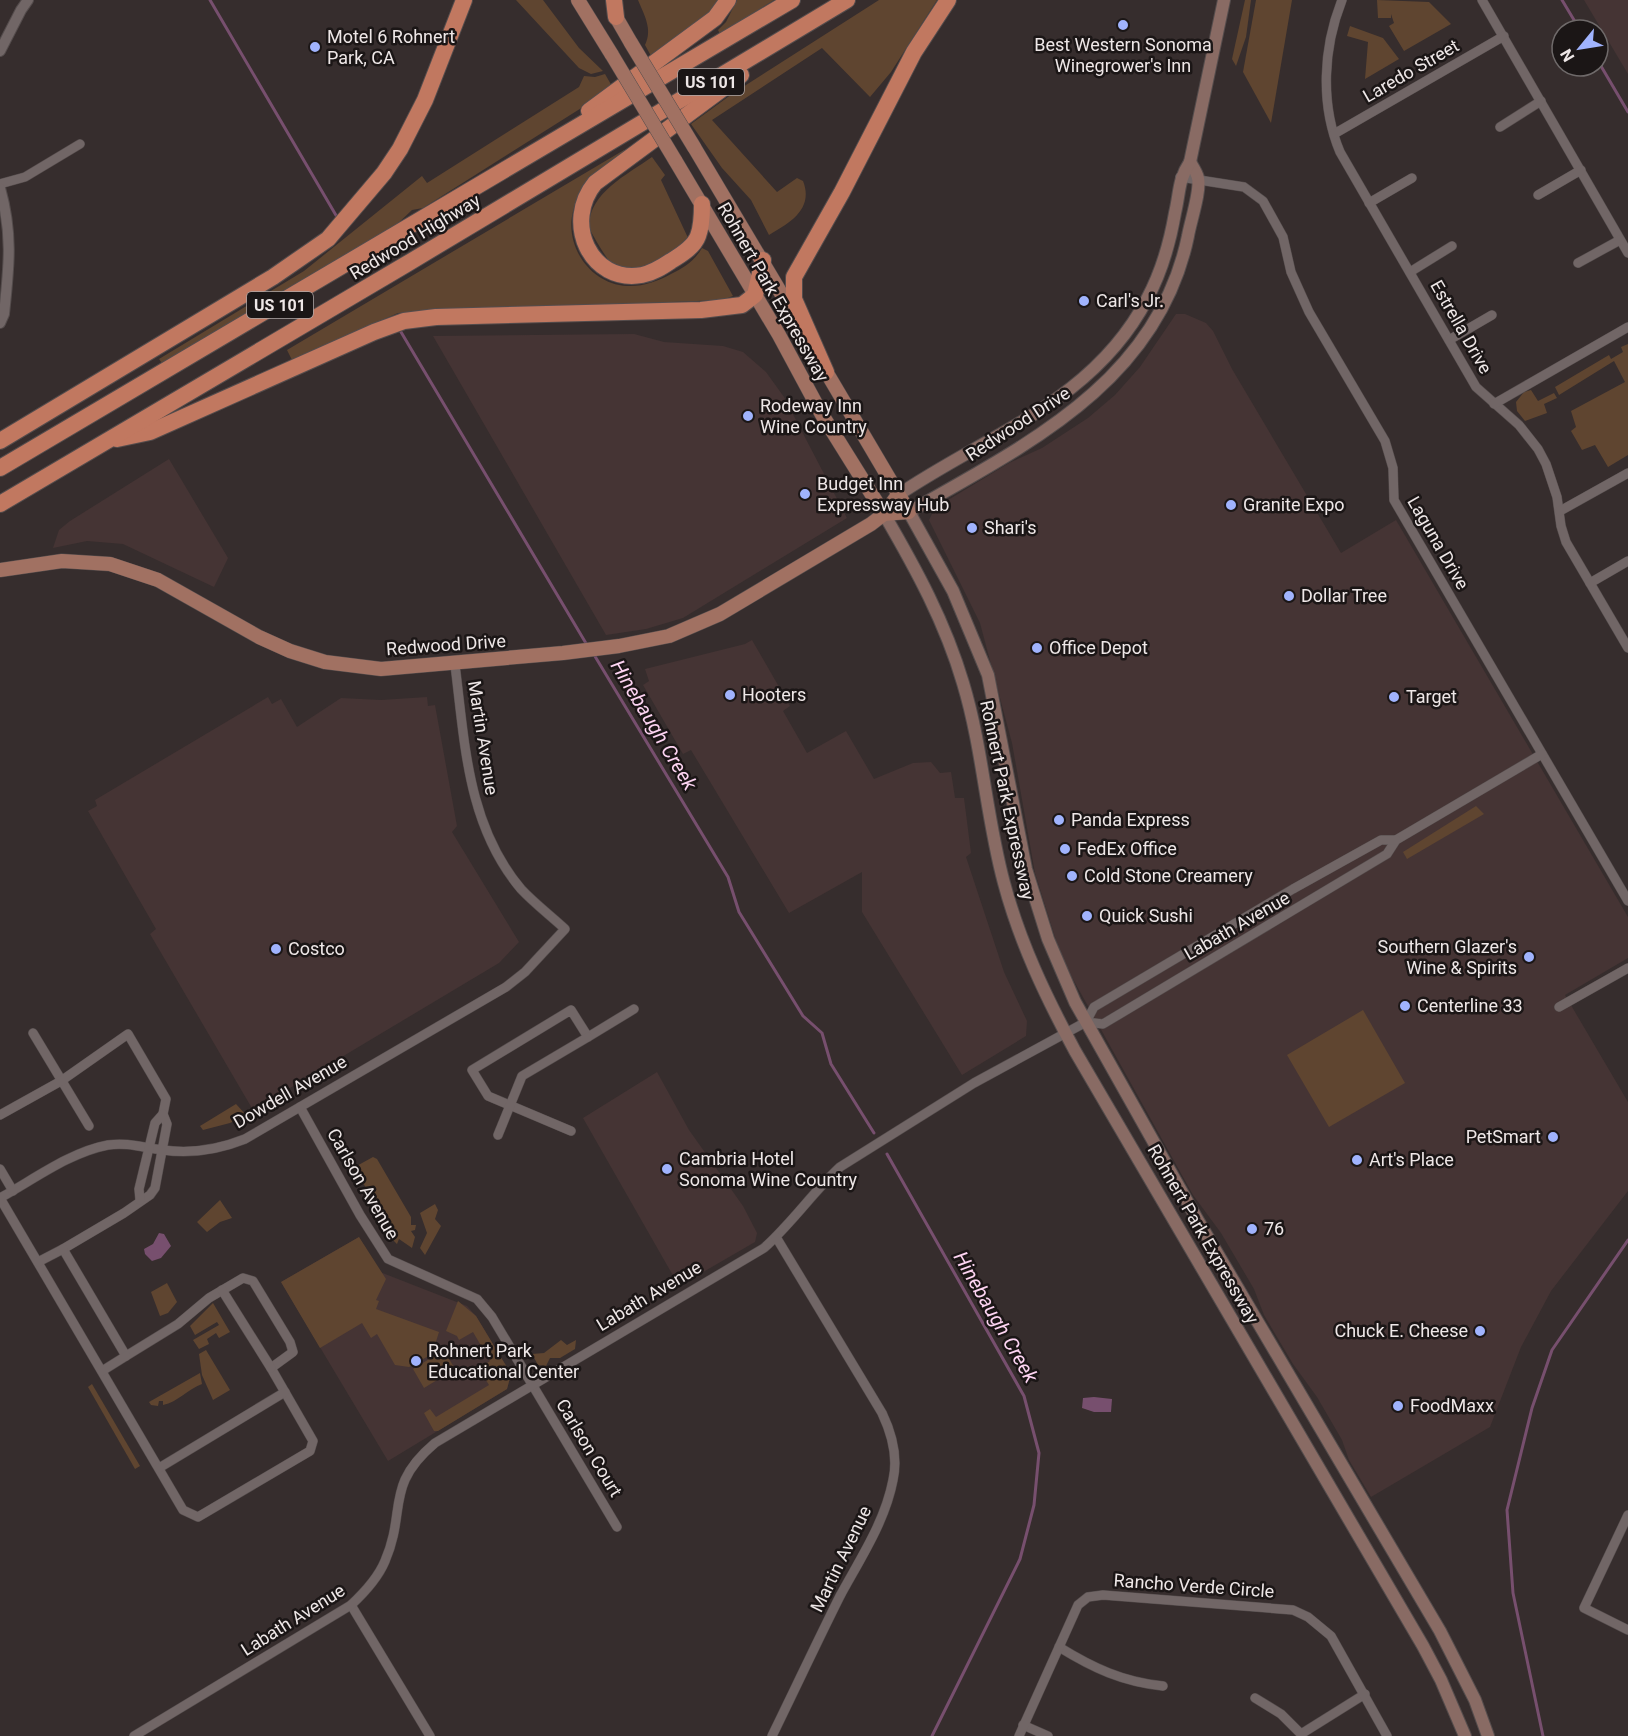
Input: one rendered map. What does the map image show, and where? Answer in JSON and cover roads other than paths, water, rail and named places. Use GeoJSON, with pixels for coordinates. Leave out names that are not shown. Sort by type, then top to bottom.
{"type":"FeatureCollection","features":[{"type":"Feature","properties":{"kind":"highway"},"geometry":{"type":"LineString","coordinates":[[0,441],[273,277],[328,239],[384,173],[400,149],[425,100],[464,0]]}},
{"type":"Feature","properties":{"kind":"highway"},"geometry":{"type":"LineString","coordinates":[[504,172],[715,18],[728,0]]}},
{"type":"Feature","properties":{"kind":"highway","name":"Redwood Highway"},"geometry":{"type":"LineString","coordinates":[[0,468],[792,0]]}},
{"type":"Feature","properties":{"kind":"highway","name":"Redwood Highway"},"geometry":{"type":"LineString","coordinates":[[0,504],[405,266],[848,0]]}},
{"type":"Feature","properties":{"kind":"highway"},"geometry":{"type":"LineString","coordinates":[[826,372],[794,298],[794,277],[842,192],[914,52],[948,0]]}},
{"type":"Feature","properties":{"kind":"highway"},"geometry":{"type":"LineString","coordinates":[[702,204],[698,238],[692,245],[656,270],[641,275],[612,271],[598,262],[589,250],[579,226],[582,203],[587,193],[612,169],[820,16]]}},
{"type":"Feature","properties":{"kind":"highway"},"geometry":{"type":"LineString","coordinates":[[102,443],[150,432],[374,332],[404,321],[436,317],[701,310],[742,305],[755,295],[763,260]]}},
{"type":"Feature","properties":{"kind":"main road","name":"Rohnert Park Expressway"},"geometry":{"type":"LineString","coordinates":[[578,0],[702,204],[821,413],[921,576],[951,646],[973,720],[984,771],[992,828],[1010,905],[1024,948],[1065,1033],[1437,1671],[1465,1736]]}},
{"type":"Feature","properties":{"kind":"main road","name":"Rohnert Park Expressway"},"geometry":{"type":"LineString","coordinates":[[607,0],[615,8],[631,43],[763,260],[953,591],[973,635],[990,684],[1026,869],[1036,905],[1060,968],[1086,1022],[1294,1386],[1360,1493],[1461,1669],[1488,1736]]}},
{"type":"Feature","properties":{"kind":"main road","name":"Redwood Drive"},"geometry":{"type":"LineString","coordinates":[[0,570],[62,561],[110,564],[158,580],[259,637],[325,662],[381,669],[455,665],[606,648],[643,642],[692,628],[785,576],[884,514],[897,495],[1056,401],[1103,360],[1136,318],[1157,277],[1176,212],[1180,177],[1191,162],[1224,0]]}},
{"type":"Feature","properties":{"kind":"main road"},"geometry":{"type":"LineString","coordinates":[[1191,162],[1199,179]]}},
{"type":"Feature","properties":{"kind":"main road","name":"Redwood Drive"},"geometry":{"type":"LineString","coordinates":[[884,514],[909,512],[1061,420],[1097,392],[1128,361],[1150,330],[1168,298],[1185,252],[1199,179]]}},
{"type":"Feature","properties":{"kind":"main road"},"geometry":{"type":"LineString","coordinates":[[984,771],[1006,767]]}},
{"type":"Feature","properties":{"kind":"main road"},"geometry":{"type":"LineString","coordinates":[[1276,1395],[1294,1386]]}},
{"type":"Feature","properties":{"kind":"main road"},"geometry":{"type":"LineString","coordinates":[[1340,1504],[1360,1493]]}},
{"type":"Feature","properties":{"kind":"street"},"geometry":{"type":"LineString","coordinates":[[0,51],[28,0]]}},
{"type":"Feature","properties":{"kind":"street","name":"Estrella Drive"},"geometry":{"type":"LineString","coordinates":[[1341,0],[1330,38],[1326,73],[1326,95],[1340,152],[1476,387],[1518,425],[1538,448],[1552,479],[1563,534],[1628,648]]}},
{"type":"Feature","properties":{"kind":"street"},"geometry":{"type":"LineString","coordinates":[[1482,0],[1628,253]]}},
{"type":"Feature","properties":{"kind":"street","name":"Laredo Street"},"geometry":{"type":"LineString","coordinates":[[1334,134],[1504,36]]}},
{"type":"Feature","properties":{"kind":"street"},"geometry":{"type":"LineString","coordinates":[[1500,127],[1541,101]]}},
{"type":"Feature","properties":{"kind":"street"},"geometry":{"type":"LineString","coordinates":[[0,323],[4,314],[11,251],[10,228],[0,186],[25,177],[80,144]]}},
{"type":"Feature","properties":{"kind":"street"},"geometry":{"type":"LineString","coordinates":[[1538,195],[1581,170]]}},
{"type":"Feature","properties":{"kind":"street","name":"Laguna Drive"},"geometry":{"type":"LineString","coordinates":[[1180,177],[1244,187],[1263,201],[1272,215],[1283,237],[1291,272],[1309,312],[1385,441],[1392,468],[1394,500],[1628,902]]}},
{"type":"Feature","properties":{"kind":"street"},"geometry":{"type":"LineString","coordinates":[[1369,203],[1412,178]]}},
{"type":"Feature","properties":{"kind":"street"},"geometry":{"type":"LineString","coordinates":[[1578,263],[1620,240]]}},
{"type":"Feature","properties":{"kind":"street"},"geometry":{"type":"LineString","coordinates":[[1410,272],[1452,246]]}},
{"type":"Feature","properties":{"kind":"street"},"geometry":{"type":"LineString","coordinates":[[1449,339],[1492,315]]}},
{"type":"Feature","properties":{"kind":"street"},"geometry":{"type":"LineString","coordinates":[[1494,404],[1628,327]]}},
{"type":"Feature","properties":{"kind":"street"},"geometry":{"type":"LineString","coordinates":[[1560,511],[1628,473]]}},
{"type":"Feature","properties":{"kind":"street"},"geometry":{"type":"LineString","coordinates":[[1590,583],[1628,561]]}},
{"type":"Feature","properties":{"kind":"street","name":"Martin Avenue"},"geometry":{"type":"LineString","coordinates":[[455,665],[469,778],[484,828],[494,850],[522,890],[565,929]]}},
{"type":"Feature","properties":{"kind":"street","name":"Labath Avenue"},"geometry":{"type":"LineString","coordinates":[[134,1736],[351,1605],[366,1591],[386,1559],[400,1490],[419,1457],[435,1443],[764,1248],[795,1218],[825,1181],[840,1167],[968,1086],[1086,1022],[1105,1023],[1387,854],[1396,840],[1542,754]]}},
{"type":"Feature","properties":{"kind":"street","name":"Labath Avenue"},"geometry":{"type":"LineString","coordinates":[[1086,1022],[1094,1007],[1293,889],[1381,840],[1396,840]]}},
{"type":"Feature","properties":{"kind":"street","name":"Dowdell Avenue"},"geometry":{"type":"LineString","coordinates":[[0,1198],[67,1161],[96,1148],[122,1144],[163,1150],[204,1150],[232,1144],[506,987],[525,972],[565,929]]}},
{"type":"Feature","properties":{"kind":"street"},"geometry":{"type":"LineString","coordinates":[[1559,1007],[1628,968]]}},
{"type":"Feature","properties":{"kind":"street"},"geometry":{"type":"LineString","coordinates":[[498,1135],[522,1076],[634,1009]]}},
{"type":"Feature","properties":{"kind":"street"},"geometry":{"type":"LineString","coordinates":[[571,1131],[488,1096],[472,1070],[571,1010],[588,1037]]}},
{"type":"Feature","properties":{"kind":"street"},"geometry":{"type":"LineString","coordinates":[[33,1034],[89,1126]]}},
{"type":"Feature","properties":{"kind":"street"},"geometry":{"type":"LineString","coordinates":[[0,1115],[62,1081],[128,1034],[166,1099],[163,1114],[155,1123],[140,1190],[140,1200]]}},
{"type":"Feature","properties":{"kind":"street","name":"Carlson Avenue"},"geometry":{"type":"LineString","coordinates":[[300,1107],[360,1215],[388,1259],[477,1299],[492,1317],[532,1386]]}},
{"type":"Feature","properties":{"kind":"street"},"geometry":{"type":"LineString","coordinates":[[38,1262],[150,1195],[155,1188],[163,1150],[167,1124],[163,1114]]}},
{"type":"Feature","properties":{"kind":"street"},"geometry":{"type":"LineString","coordinates":[[0,1169],[13,1191]]}},
{"type":"Feature","properties":{"kind":"street"},"geometry":{"type":"LineString","coordinates":[[0,1198],[183,1510],[198,1517],[310,1451],[313,1441],[222,1290]]}},
{"type":"Feature","properties":{"kind":"street","name":"Martin Avenue"},"geometry":{"type":"LineString","coordinates":[[772,1736],[842,1594],[859,1566],[889,1497],[894,1478],[894,1458],[889,1427],[777,1237]]}},
{"type":"Feature","properties":{"kind":"street"},"geometry":{"type":"LineString","coordinates":[[63,1249],[126,1356]]}},
{"type":"Feature","properties":{"kind":"street"},"geometry":{"type":"LineString","coordinates":[[102,1371],[178,1324],[222,1290],[243,1278],[254,1281],[290,1342],[293,1352],[271,1368]]}},
{"type":"Feature","properties":{"kind":"street","name":"Carlson Court"},"geometry":{"type":"LineString","coordinates":[[532,1386],[616,1527]]}},
{"type":"Feature","properties":{"kind":"street"},"geometry":{"type":"LineString","coordinates":[[159,1468],[285,1392]]}},
{"type":"Feature","properties":{"kind":"street"},"geometry":{"type":"LineString","coordinates":[[1628,1515],[1584,1608],[1628,1630]]}},
{"type":"Feature","properties":{"kind":"street","name":"Rancho Verde Circle"},"geometry":{"type":"LineString","coordinates":[[1019,1736],[1077,1605],[1088,1597],[1103,1595],[1293,1610],[1308,1617],[1331,1636],[1387,1736]]}},
{"type":"Feature","properties":{"kind":"street"},"geometry":{"type":"LineString","coordinates":[[351,1605],[429,1736]]}},
{"type":"Feature","properties":{"kind":"street"},"geometry":{"type":"LineString","coordinates":[[1059,1647],[1108,1675],[1135,1683],[1163,1686]]}},
{"type":"Feature","properties":{"kind":"street"},"geometry":{"type":"LineString","coordinates":[[1255,1698],[1281,1714],[1302,1735],[1365,1694]]}},
{"type":"Feature","properties":{"kind":"street"},"geometry":{"type":"LineString","coordinates":[[1023,1725],[1048,1736]]}},
{"type":"Feature","properties":{"kind":"waterway"},"geometry":{"type":"LineString","coordinates":[[210,0],[337,217]]}},
{"type":"Feature","properties":{"kind":"waterway"},"geometry":{"type":"LineString","coordinates":[[1562,0],[1573,18]]}},
{"type":"Feature","properties":{"kind":"waterway"},"geometry":{"type":"LineString","coordinates":[[1608,78],[1628,112]]}},
{"type":"Feature","properties":{"kind":"waterway","name":"Hinebaugh Creek"},"geometry":{"type":"LineString","coordinates":[[401,332],[587,645]]}},
{"type":"Feature","properties":{"kind":"waterway","name":"Hinebaugh Creek"},"geometry":{"type":"LineString","coordinates":[[593,653],[728,877],[739,912],[803,1016],[822,1033],[831,1064],[874,1133]]}},
{"type":"Feature","properties":{"kind":"waterway","name":"Hinebaugh Creek"},"geometry":{"type":"LineString","coordinates":[[887,1154],[1024,1396],[1039,1453],[1034,1505],[1020,1559],[932,1736]]}},
{"type":"Feature","properties":{"kind":"waterway"},"geometry":{"type":"LineString","coordinates":[[1543,1736],[1513,1593],[1507,1510],[1532,1408],[1552,1350],[1628,1240]]}},
{"type":"Feature","properties":{"kind":"place","name":"Best Western Sonoma Winegrower's Inn"},"geometry":{"type":"Point","coordinates":[1123,25]}},
{"type":"Feature","properties":{"kind":"place","name":"Motel 6 Rohnert Park, CA"},"geometry":{"type":"Point","coordinates":[315,47]}},
{"type":"Feature","properties":{"kind":"place","name":"Carl's Jr."},"geometry":{"type":"Point","coordinates":[1084,301]}},
{"type":"Feature","properties":{"kind":"place","name":"Rodeway Inn Wine Country"},"geometry":{"type":"Point","coordinates":[748,416]}},
{"type":"Feature","properties":{"kind":"place","name":"Budget Inn Expressway Hub"},"geometry":{"type":"Point","coordinates":[805,494]}},
{"type":"Feature","properties":{"kind":"place","name":"Granite Expo"},"geometry":{"type":"Point","coordinates":[1231,505]}},
{"type":"Feature","properties":{"kind":"place","name":"Shari's"},"geometry":{"type":"Point","coordinates":[972,528]}},
{"type":"Feature","properties":{"kind":"place","name":"Dollar Tree"},"geometry":{"type":"Point","coordinates":[1289,596]}},
{"type":"Feature","properties":{"kind":"place","name":"Office Depot"},"geometry":{"type":"Point","coordinates":[1037,648]}},
{"type":"Feature","properties":{"kind":"place","name":"Hooters"},"geometry":{"type":"Point","coordinates":[730,695]}},
{"type":"Feature","properties":{"kind":"place","name":"Target"},"geometry":{"type":"Point","coordinates":[1394,697]}},
{"type":"Feature","properties":{"kind":"place","name":"Panda Express"},"geometry":{"type":"Point","coordinates":[1059,820]}},
{"type":"Feature","properties":{"kind":"place","name":"FedEx Office"},"geometry":{"type":"Point","coordinates":[1065,849]}},
{"type":"Feature","properties":{"kind":"place","name":"Cold Stone Creamery"},"geometry":{"type":"Point","coordinates":[1072,876]}},
{"type":"Feature","properties":{"kind":"place","name":"Quick Sushi"},"geometry":{"type":"Point","coordinates":[1087,916]}},
{"type":"Feature","properties":{"kind":"place","name":"Costco"},"geometry":{"type":"Point","coordinates":[276,949]}},
{"type":"Feature","properties":{"kind":"place","name":"Southern Glazer's Wine & Spirits"},"geometry":{"type":"Point","coordinates":[1529,957]}},
{"type":"Feature","properties":{"kind":"place","name":"Centerline 33"},"geometry":{"type":"Point","coordinates":[1405,1006]}},
{"type":"Feature","properties":{"kind":"place","name":"PetSmart"},"geometry":{"type":"Point","coordinates":[1553,1137]}},
{"type":"Feature","properties":{"kind":"place","name":"Art's Place"},"geometry":{"type":"Point","coordinates":[1357,1160]}},
{"type":"Feature","properties":{"kind":"place","name":"Cambria Hotel Sonoma Wine Country"},"geometry":{"type":"Point","coordinates":[667,1169]}},
{"type":"Feature","properties":{"kind":"place","name":"76"},"geometry":{"type":"Point","coordinates":[1252,1229]}},
{"type":"Feature","properties":{"kind":"place","name":"Chuck E. Cheese"},"geometry":{"type":"Point","coordinates":[1480,1331]}},
{"type":"Feature","properties":{"kind":"place","name":"Rohnert Park Educational Center"},"geometry":{"type":"Point","coordinates":[416,1361]}},
{"type":"Feature","properties":{"kind":"place","name":"FoodMaxx"},"geometry":{"type":"Point","coordinates":[1398,1406]}}]}
